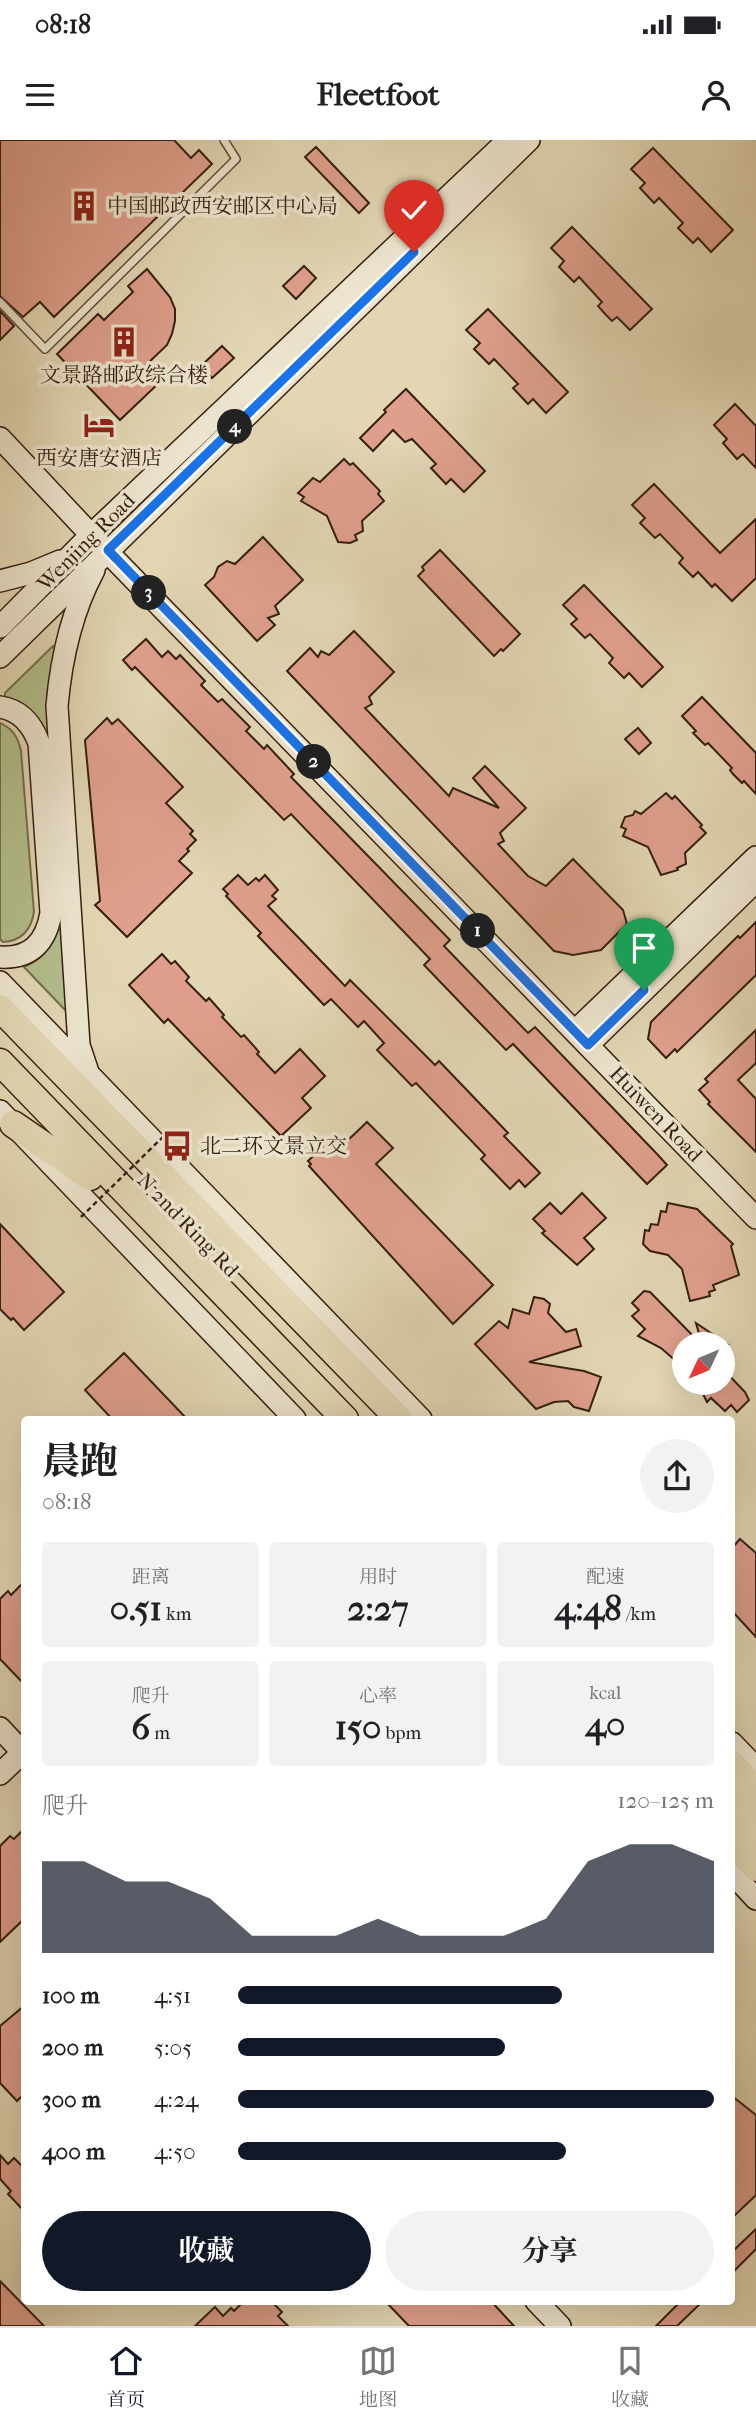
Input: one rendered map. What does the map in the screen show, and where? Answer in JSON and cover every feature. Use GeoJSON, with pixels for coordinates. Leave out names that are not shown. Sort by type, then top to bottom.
{"type":"FeatureCollection","features":[{"type":"Feature","properties":{"kind":"highway"},"geometry":{"type":"LineString","coordinates":[[0,1008],[396,1416]]}},
{"type":"Feature","properties":{"kind":"highway","name":"N 2nd Ring Rd"},"geometry":{"type":"LineString","coordinates":[[0,1032],[373,1416]]}},
{"type":"Feature","properties":{"kind":"highway","name":"N 2nd Ring Rd"},"geometry":{"type":"LineString","coordinates":[[0,1062],[342,1416]]}},
{"type":"Feature","properties":{"kind":"highway"},"geometry":{"type":"LineString","coordinates":[[89,1074],[123,1136]]}},
{"type":"Feature","properties":{"kind":"highway"},"geometry":{"type":"LineString","coordinates":[[0,1083],[320,1416]]}},
{"type":"Feature","properties":{"kind":"highway"},"geometry":{"type":"LineString","coordinates":[[4,1117],[90,1177]]}},
{"type":"Feature","properties":{"kind":"highway"},"geometry":{"type":"LineString","coordinates":[[373,1392],[389,1416]]}},
{"type":"Feature","properties":{"kind":"highway"},"geometry":{"type":"LineString","coordinates":[[735,1767],[756,1790]]}},
{"type":"Feature","properties":{"kind":"highway"},"geometry":{"type":"LineString","coordinates":[[735,1791],[756,1814]]}},
{"type":"Feature","properties":{"kind":"highway"},"geometry":{"type":"LineString","coordinates":[[735,1823],[756,1846]]}},
{"type":"Feature","properties":{"kind":"highway"},"geometry":{"type":"LineString","coordinates":[[735,1845],[756,1868]]}},
{"type":"Feature","properties":{"kind":"main road","name":"Wenjing Road"},"geometry":{"type":"LineString","coordinates":[[0,627],[91,534],[508,140]]}},
{"type":"Feature","properties":{"kind":"main road","name":"Wenjing Road"},"geometry":{"type":"LineString","coordinates":[[0,657],[528,140]]}},
{"type":"Feature","properties":{"kind":"main road","name":"Huiwen Road"},"geometry":{"type":"LineString","coordinates":[[0,438],[106,552],[756,1218]]}},
{"type":"Feature","properties":{"kind":"main road"},"geometry":{"type":"LineString","coordinates":[[89,1074],[79,1045],[57,706],[60,675],[75,618],[92,574],[106,552]]}},
{"type":"Feature","properties":{"kind":"main road"},"geometry":{"type":"LineString","coordinates":[[0,581],[31,573],[72,555]]}},
{"type":"Feature","properties":{"kind":"main road"},"geometry":{"type":"LineString","coordinates":[[0,707],[10,709],[28,722],[39,743],[51,913],[49,927],[38,946],[20,956],[0,957]]}},
{"type":"Feature","properties":{"kind":"main road"},"geometry":{"type":"LineString","coordinates":[[582,1038],[756,857]]}},
{"type":"Feature","properties":{"kind":"main road"},"geometry":{"type":"LineString","coordinates":[[582,1038],[756,881]]}},
{"type":"Feature","properties":{"kind":"main road"},"geometry":{"type":"LineString","coordinates":[[0,982],[418,1416]]}},
{"type":"Feature","properties":{"kind":"main road"},"geometry":{"type":"LineString","coordinates":[[4,1117],[292,1416]]}},
{"type":"Feature","properties":{"kind":"main road"},"geometry":{"type":"LineString","coordinates":[[0,1728],[21,1750]]}},
{"type":"Feature","properties":{"kind":"main road"},"geometry":{"type":"LineString","coordinates":[[735,1746],[756,1768]]}},
{"type":"Feature","properties":{"kind":"main road"},"geometry":{"type":"LineString","coordinates":[[0,1774],[21,1756]]}},
{"type":"Feature","properties":{"kind":"main road"},"geometry":{"type":"LineString","coordinates":[[735,1876],[756,1899]]}},
{"type":"Feature","properties":{"kind":"main road"},"geometry":{"type":"LineString","coordinates":[[540,2305],[559,2326]]}},
{"type":"Feature","properties":{"kind":"lane"},"geometry":{"type":"LineString","coordinates":[[0,302],[45,349],[236,159],[224,140]]}},
{"type":"Feature","properties":{"kind":"path"},"geometry":{"type":"LineString","coordinates":[[81,1217],[168,1132]]}},
{"type":"Feature","properties":{"kind":"green space"},"geometry":{"type":"Polygon","coordinates":[[[53,646],[56,648],[49,753],[25,706],[5,697],[5,693],[53,646]]]}},
{"type":"Feature","properties":{"kind":"green space"},"geometry":{"type":"Polygon","coordinates":[[[0,723],[14,734],[21,751],[34,912],[31,924],[20,937],[3,942],[0,939],[0,723]]]}},
{"type":"Feature","properties":{"kind":"green space"},"geometry":{"type":"Polygon","coordinates":[[[61,918],[67,1012],[24,967],[38,959],[49,947],[61,918]]]}},
{"type":"Feature","properties":{"kind":"building","name":"中国邮政西安邮区中心局"},"geometry":{"type":"Polygon","coordinates":[[[0,140],[174,140],[191,158],[199,150],[212,164],[54,317],[40,302],[23,317],[0,296],[0,140]]]}},
{"type":"Feature","properties":{"kind":"building"},"geometry":{"type":"Polygon","coordinates":[[[316,147],[369,203],[359,213],[305,157],[316,147]]]}},
{"type":"Feature","properties":{"kind":"building"},"geometry":{"type":"Polygon","coordinates":[[[653,148],[733,230],[711,252],[698,238],[693,243],[678,228],[683,223],[659,198],[654,203],[640,188],[645,183],[631,169],[653,148]]]}},
{"type":"Feature","properties":{"kind":"building"},"geometry":{"type":"Polygon","coordinates":[[[572,227],[652,309],[630,330],[617,317],[612,321],[606,315],[598,306],[602,302],[579,277],[574,282],[559,267],[564,261],[551,248],[572,227]]]}},
{"type":"Feature","properties":{"kind":"building"},"geometry":{"type":"Polygon","coordinates":[[[304,266],[316,278],[296,299],[283,286],[304,266]]]}},
{"type":"Feature","properties":{"kind":"building","name":"文景路邮政综合楼"},"geometry":{"type":"Polygon","coordinates":[[[147,269],[170,297],[175,309],[175,321],[167,345],[146,365],[161,381],[120,420],[57,354],[98,314],[104,320],[133,292],[128,286],[147,269]]]}},
{"type":"Feature","properties":{"kind":"building"},"geometry":{"type":"Polygon","coordinates":[[[488,309],[568,392],[546,413],[533,399],[528,404],[513,388],[518,384],[494,359],[489,364],[474,349],[480,343],[466,330],[488,309]]]}},
{"type":"Feature","properties":{"kind":"building"},"geometry":{"type":"Polygon","coordinates":[[[0,311],[14,326],[0,340],[0,311]]]}},
{"type":"Feature","properties":{"kind":"building"},"geometry":{"type":"Polygon","coordinates":[[[222,346],[234,358],[212,378],[201,366],[222,346]]]}},
{"type":"Feature","properties":{"kind":"building"},"geometry":{"type":"Polygon","coordinates":[[[406,389],[485,471],[464,492],[451,479],[446,484],[431,468],[436,464],[412,439],[405,442],[393,430],[373,451],[360,438],[406,389]]]}},
{"type":"Feature","properties":{"kind":"building"},"geometry":{"type":"Polygon","coordinates":[[[735,404],[756,426],[756,468],[743,454],[737,459],[723,443],[727,439],[714,425],[735,404]]]}},
{"type":"Feature","properties":{"kind":"building"},"geometry":{"type":"Polygon","coordinates":[[[344,459],[350,465],[353,463],[380,491],[378,494],[384,501],[362,521],[363,531],[355,535],[357,540],[350,543],[338,542],[327,516],[301,501],[304,497],[298,493],[313,478],[320,482],[344,459]]]}},
{"type":"Feature","properties":{"kind":"building"},"geometry":{"type":"Polygon","coordinates":[[[654,484],[720,553],[756,519],[756,578],[732,601],[715,584],[712,587],[698,572],[693,577],[679,563],[683,558],[660,534],[655,538],[640,523],[645,518],[632,505],[654,484]]]}},
{"type":"Feature","properties":{"kind":"building"},"geometry":{"type":"Polygon","coordinates":[[[263,537],[303,580],[275,606],[279,614],[268,618],[275,625],[257,641],[205,585],[214,577],[218,567],[227,561],[235,564],[263,537]]]}},
{"type":"Feature","properties":{"kind":"building"},"geometry":{"type":"Polygon","coordinates":[[[440,550],[520,634],[503,651],[501,649],[494,656],[418,576],[424,570],[422,567],[440,550]]]}},
{"type":"Feature","properties":{"kind":"building"},"geometry":{"type":"Polygon","coordinates":[[[584,585],[663,667],[642,687],[629,673],[624,678],[609,663],[613,658],[590,634],[585,638],[571,624],[577,619],[563,605],[584,585]]]}},
{"type":"Feature","properties":{"kind":"building"},"geometry":{"type":"Polygon","coordinates":[[[354,631],[394,672],[369,697],[372,704],[365,708],[449,796],[453,788],[499,808],[473,778],[485,766],[526,808],[500,833],[504,841],[498,844],[528,876],[546,886],[573,859],[623,910],[627,924],[601,950],[573,955],[554,951],[287,671],[310,648],[318,657],[321,651],[329,655],[354,631]]]}},
{"type":"Feature","properties":{"kind":"building"},"geometry":{"type":"Polygon","coordinates":[[[146,639],[162,657],[168,651],[176,659],[180,655],[205,681],[201,685],[218,702],[222,699],[250,727],[246,731],[264,749],[267,745],[294,774],[291,777],[450,940],[444,946],[528,1033],[535,1027],[667,1165],[647,1184],[513,1044],[506,1050],[424,965],[430,959],[291,814],[284,820],[135,667],[132,670],[123,660],[146,639]]]}},
{"type":"Feature","properties":{"kind":"building"},"geometry":{"type":"Polygon","coordinates":[[[702,697],[756,753],[756,794],[733,774],[730,770],[732,768],[708,743],[705,745],[693,733],[696,731],[682,716],[702,697]]]}},
{"type":"Feature","properties":{"kind":"building"},"geometry":{"type":"Polygon","coordinates":[[[107,718],[112,724],[118,719],[183,787],[166,803],[193,831],[190,834],[196,840],[179,861],[192,873],[127,937],[95,905],[100,901],[85,740],[107,718]]]}},
{"type":"Feature","properties":{"kind":"building"},"geometry":{"type":"Polygon","coordinates":[[[638,728],[651,743],[639,754],[625,739],[638,728]]]}},
{"type":"Feature","properties":{"kind":"building"},"geometry":{"type":"Polygon","coordinates":[[[666,793],[672,799],[675,796],[706,833],[685,853],[686,864],[677,868],[678,870],[661,875],[648,847],[623,836],[626,829],[621,827],[625,817],[633,815],[635,811],[641,814],[666,793]]]}},
{"type":"Feature","properties":{"kind":"building"},"geometry":{"type":"Polygon","coordinates":[[[238,875],[248,885],[256,878],[259,881],[265,875],[278,890],[272,896],[276,899],[268,906],[345,986],[350,980],[435,1065],[439,1061],[508,1133],[504,1136],[540,1173],[525,1187],[519,1180],[510,1189],[481,1159],[485,1155],[416,1083],[412,1086],[377,1050],[384,1043],[364,1021],[358,1027],[331,999],[324,1005],[258,936],[261,933],[226,896],[228,894],[223,889],[238,875]]]}},
{"type":"Feature","properties":{"kind":"building"},"geometry":{"type":"Polygon","coordinates":[[[756,922],[756,975],[677,1052],[675,1049],[666,1058],[648,1039],[651,1022],[738,936],[740,938],[756,922]]]}},
{"type":"Feature","properties":{"kind":"building"},"geometry":{"type":"Polygon","coordinates":[[[162,954],[171,964],[175,961],[189,977],[186,981],[206,1001],[209,998],[224,1015],[222,1017],[241,1037],[244,1035],[275,1073],[300,1049],[325,1076],[302,1098],[311,1108],[281,1136],[168,1019],[164,1023],[129,985],[162,954]]]}},
{"type":"Feature","properties":{"kind":"building"},"geometry":{"type":"Polygon","coordinates":[[[756,1030],[756,1063],[738,1080],[756,1099],[756,1152],[708,1104],[710,1102],[699,1090],[708,1082],[705,1079],[756,1030]]]}},
{"type":"Feature","properties":{"kind":"building"},"geometry":{"type":"Polygon","coordinates":[[[367,1122],[393,1148],[376,1164],[493,1285],[453,1324],[309,1166],[311,1164],[308,1161],[336,1134],[345,1143],[367,1122]]]}},
{"type":"Feature","properties":{"kind":"building"},"geometry":{"type":"Polygon","coordinates":[[[582,1193],[606,1218],[584,1238],[594,1249],[577,1265],[542,1233],[545,1231],[533,1219],[550,1203],[561,1214],[582,1193]]]}},
{"type":"Feature","properties":{"kind":"building"},"geometry":{"type":"Polygon","coordinates":[[[668,1203],[697,1209],[733,1244],[731,1246],[739,1275],[713,1285],[715,1290],[709,1292],[710,1296],[690,1301],[682,1269],[668,1255],[650,1251],[643,1244],[645,1230],[649,1231],[651,1224],[658,1225],[661,1211],[666,1212],[668,1203]]]}},
{"type":"Feature","properties":{"kind":"building"},"geometry":{"type":"Polygon","coordinates":[[[0,1224],[64,1292],[24,1330],[0,1309],[0,1224]]]}},
{"type":"Feature","properties":{"kind":"building"},"geometry":{"type":"Polygon","coordinates":[[[644,1291],[650,1292],[689,1332],[672,1332],[672,1358],[661,1348],[638,1336],[645,1329],[632,1316],[639,1310],[632,1303],[644,1291]]]}},
{"type":"Feature","properties":{"kind":"building"},"geometry":{"type":"Polygon","coordinates":[[[534,1297],[544,1299],[550,1304],[548,1313],[566,1332],[576,1329],[581,1346],[529,1362],[584,1371],[601,1377],[589,1411],[574,1407],[568,1401],[554,1402],[536,1409],[475,1344],[499,1321],[508,1328],[513,1309],[529,1314],[534,1297]]]}},
{"type":"Feature","properties":{"kind":"building"},"geometry":{"type":"Polygon","coordinates":[[[696,1323],[709,1332],[699,1332],[696,1323]]]}},
{"type":"Feature","properties":{"kind":"building"},"geometry":{"type":"Polygon","coordinates":[[[124,1353],[184,1416],[109,1416],[85,1390],[124,1353]]]}},
{"type":"Feature","properties":{"kind":"building"},"geometry":{"type":"Polygon","coordinates":[[[735,1382],[749,1400],[737,1412],[731,1405],[725,1411],[711,1398],[707,1402],[704,1395],[735,1395],[735,1382]]]}},
{"type":"Feature","properties":{"kind":"building"},"geometry":{"type":"Polygon","coordinates":[[[740,1539],[756,1553],[756,1637],[735,1614],[735,1545],[740,1539]]]}},
{"type":"Feature","properties":{"kind":"building"},"geometry":{"type":"Polygon","coordinates":[[[21,1585],[21,1681],[0,1659],[0,1599],[8,1591],[11,1595],[21,1585]]]}},
{"type":"Feature","properties":{"kind":"building"},"geometry":{"type":"Polygon","coordinates":[[[21,1832],[21,1922],[0,1942],[0,1846],[10,1836],[14,1839],[21,1832]]]}},
{"type":"Feature","properties":{"kind":"building"},"geometry":{"type":"Polygon","coordinates":[[[21,2008],[21,2097],[17,2101],[0,2083],[0,2026],[21,2008]]]}},
{"type":"Feature","properties":{"kind":"building"},"geometry":{"type":"Polygon","coordinates":[[[735,2098],[756,2115],[756,2195],[735,2215],[735,2098]]]}},
{"type":"Feature","properties":{"kind":"building"},"geometry":{"type":"Polygon","coordinates":[[[0,2155],[8,2164],[14,2158],[21,2165],[21,2208],[8,2194],[11,2191],[0,2179],[0,2155]]]}},
{"type":"Feature","properties":{"kind":"building"},"geometry":{"type":"Polygon","coordinates":[[[756,2229],[756,2249],[735,2270],[735,2249],[756,2229]]]}},
{"type":"Feature","properties":{"kind":"building"},"geometry":{"type":"Polygon","coordinates":[[[0,2281],[44,2326],[0,2326],[0,2281]]]}},
{"type":"Feature","properties":{"kind":"building"},"geometry":{"type":"Polygon","coordinates":[[[240,2305],[275,2305],[282,2312],[278,2316],[288,2326],[195,2326],[215,2307],[223,2316],[231,2308],[234,2311],[240,2305]]]}},
{"type":"Feature","properties":{"kind":"building"},"geometry":{"type":"Polygon","coordinates":[[[389,2305],[495,2305],[514,2326],[409,2326],[389,2305]]]}},
{"type":"Feature","properties":{"kind":"building"},"geometry":{"type":"Polygon","coordinates":[[[677,2305],[699,2305],[677,2326],[656,2326],[677,2305]]]}},
{"type":"Feature","properties":{"kind":"place","name":"中国邮政西安邮区中心局"},"geometry":{"type":"Point","coordinates":[84,206]}},
{"type":"Feature","properties":{"kind":"place","name":"文景路邮政综合楼"},"geometry":{"type":"Point","coordinates":[124,342]}},
{"type":"Feature","properties":{"kind":"place","name":"西安唐安酒店"},"geometry":{"type":"Point","coordinates":[99,425]}},
{"type":"Feature","properties":{"kind":"place","name":"北二环文景立交"},"geometry":{"type":"Point","coordinates":[177,1146]}},
{"type":"Feature","properties":{"kind":"route"},"geometry":{"type":"LineString","coordinates":[[414,252],[108,550],[588,1045],[644,990]]}}]}
